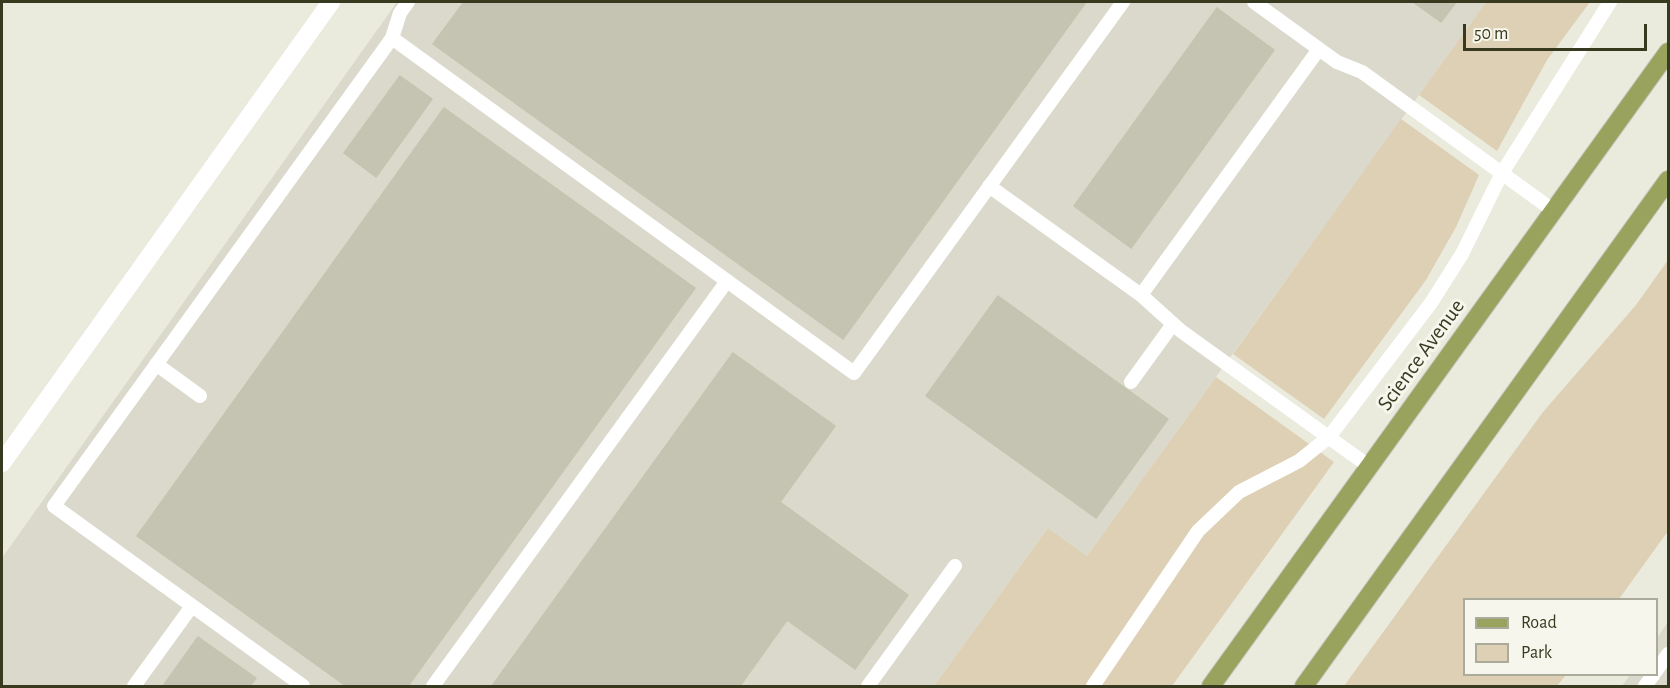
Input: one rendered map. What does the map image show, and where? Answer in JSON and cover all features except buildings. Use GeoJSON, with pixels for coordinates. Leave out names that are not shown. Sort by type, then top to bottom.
{"type":"FeatureCollection","features":[{"type":"Feature","properties":{"kind":"main road","name":"Science Avenue"},"geometry":{"type":"LineString","coordinates":[[1211,687],[1668,52]]}},
{"type":"Feature","properties":{"kind":"main road"},"geometry":{"type":"LineString","coordinates":[[1304,687],[1668,180]]}},
{"type":"Feature","properties":{"kind":"street"},"geometry":{"type":"LineString","coordinates":[[2,463],[331,2]]}},
{"type":"Feature","properties":{"kind":"lane"},"geometry":{"type":"LineString","coordinates":[[303,687],[54,506],[392,38],[400,13],[408,2]]}},
{"type":"Feature","properties":{"kind":"lane"},"geometry":{"type":"LineString","coordinates":[[392,38],[854,373],[1123,2]]}},
{"type":"Feature","properties":{"kind":"lane"},"geometry":{"type":"LineString","coordinates":[[1254,2],[1337,62],[1362,72],[1554,211]]}},
{"type":"Feature","properties":{"kind":"lane"},"geometry":{"type":"LineString","coordinates":[[1093,687],[1198,531],[1221,507],[1261,478],[1299,461],[1329,437],[1431,303],[1462,254],[1502,173],[1610,2]]}},
{"type":"Feature","properties":{"kind":"lane"},"geometry":{"type":"LineString","coordinates":[[1141,295],[1319,49]]}},
{"type":"Feature","properties":{"kind":"lane"},"geometry":{"type":"LineString","coordinates":[[989,186],[1141,295],[1173,324],[1370,466]]}},
{"type":"Feature","properties":{"kind":"lane"},"geometry":{"type":"LineString","coordinates":[[433,687],[727,281]]}},
{"type":"Feature","properties":{"kind":"lane"},"geometry":{"type":"LineString","coordinates":[[1131,382],[1173,324]]}},
{"type":"Feature","properties":{"kind":"lane"},"geometry":{"type":"LineString","coordinates":[[156,364],[200,396]]}},
{"type":"Feature","properties":{"kind":"lane"},"geometry":{"type":"LineString","coordinates":[[868,687],[955,566]]}},
{"type":"Feature","properties":{"kind":"lane"},"geometry":{"type":"LineString","coordinates":[[134,687],[192,606]]}},
{"type":"Feature","properties":{"kind":"lane"},"geometry":{"type":"LineString","coordinates":[[1658,668],[1668,654]]}},
{"type":"Feature","properties":{"kind":"shaded area"},"geometry":{"type":"Polygon","coordinates":[[[397,2],[1486,2],[1087,556],[1048,528],[934,686],[2,686],[2,558],[397,2]]]}},
{"type":"Feature","properties":{"kind":"shaded area"},"geometry":{"type":"Polygon","coordinates":[[[1668,622],[1668,686],[1622,686],[1629,676],[1658,676],[1658,637],[1668,622]]]}},
{"type":"Feature","properties":{"kind":"green space"},"geometry":{"type":"Polygon","coordinates":[[[1486,2],[1590,2],[1547,60],[1497,151],[1419,95],[1486,2]]]}},
{"type":"Feature","properties":{"kind":"green space"},"geometry":{"type":"Polygon","coordinates":[[[1401,119],[1479,175],[1456,227],[1426,280],[1324,419],[1233,354],[1401,119]]]}},
{"type":"Feature","properties":{"kind":"green space"},"geometry":{"type":"Polygon","coordinates":[[[1668,260],[1668,531],[1620,598],[1463,598],[1463,676],[1565,676],[1557,686],[1344,686],[1543,412],[1636,305],[1668,260]]]}},
{"type":"Feature","properties":{"kind":"green space"},"geometry":{"type":"Polygon","coordinates":[[[1216,377],[1334,462],[1172,686],[934,686],[1048,528],[1087,556],[1216,377]]]}}]}
